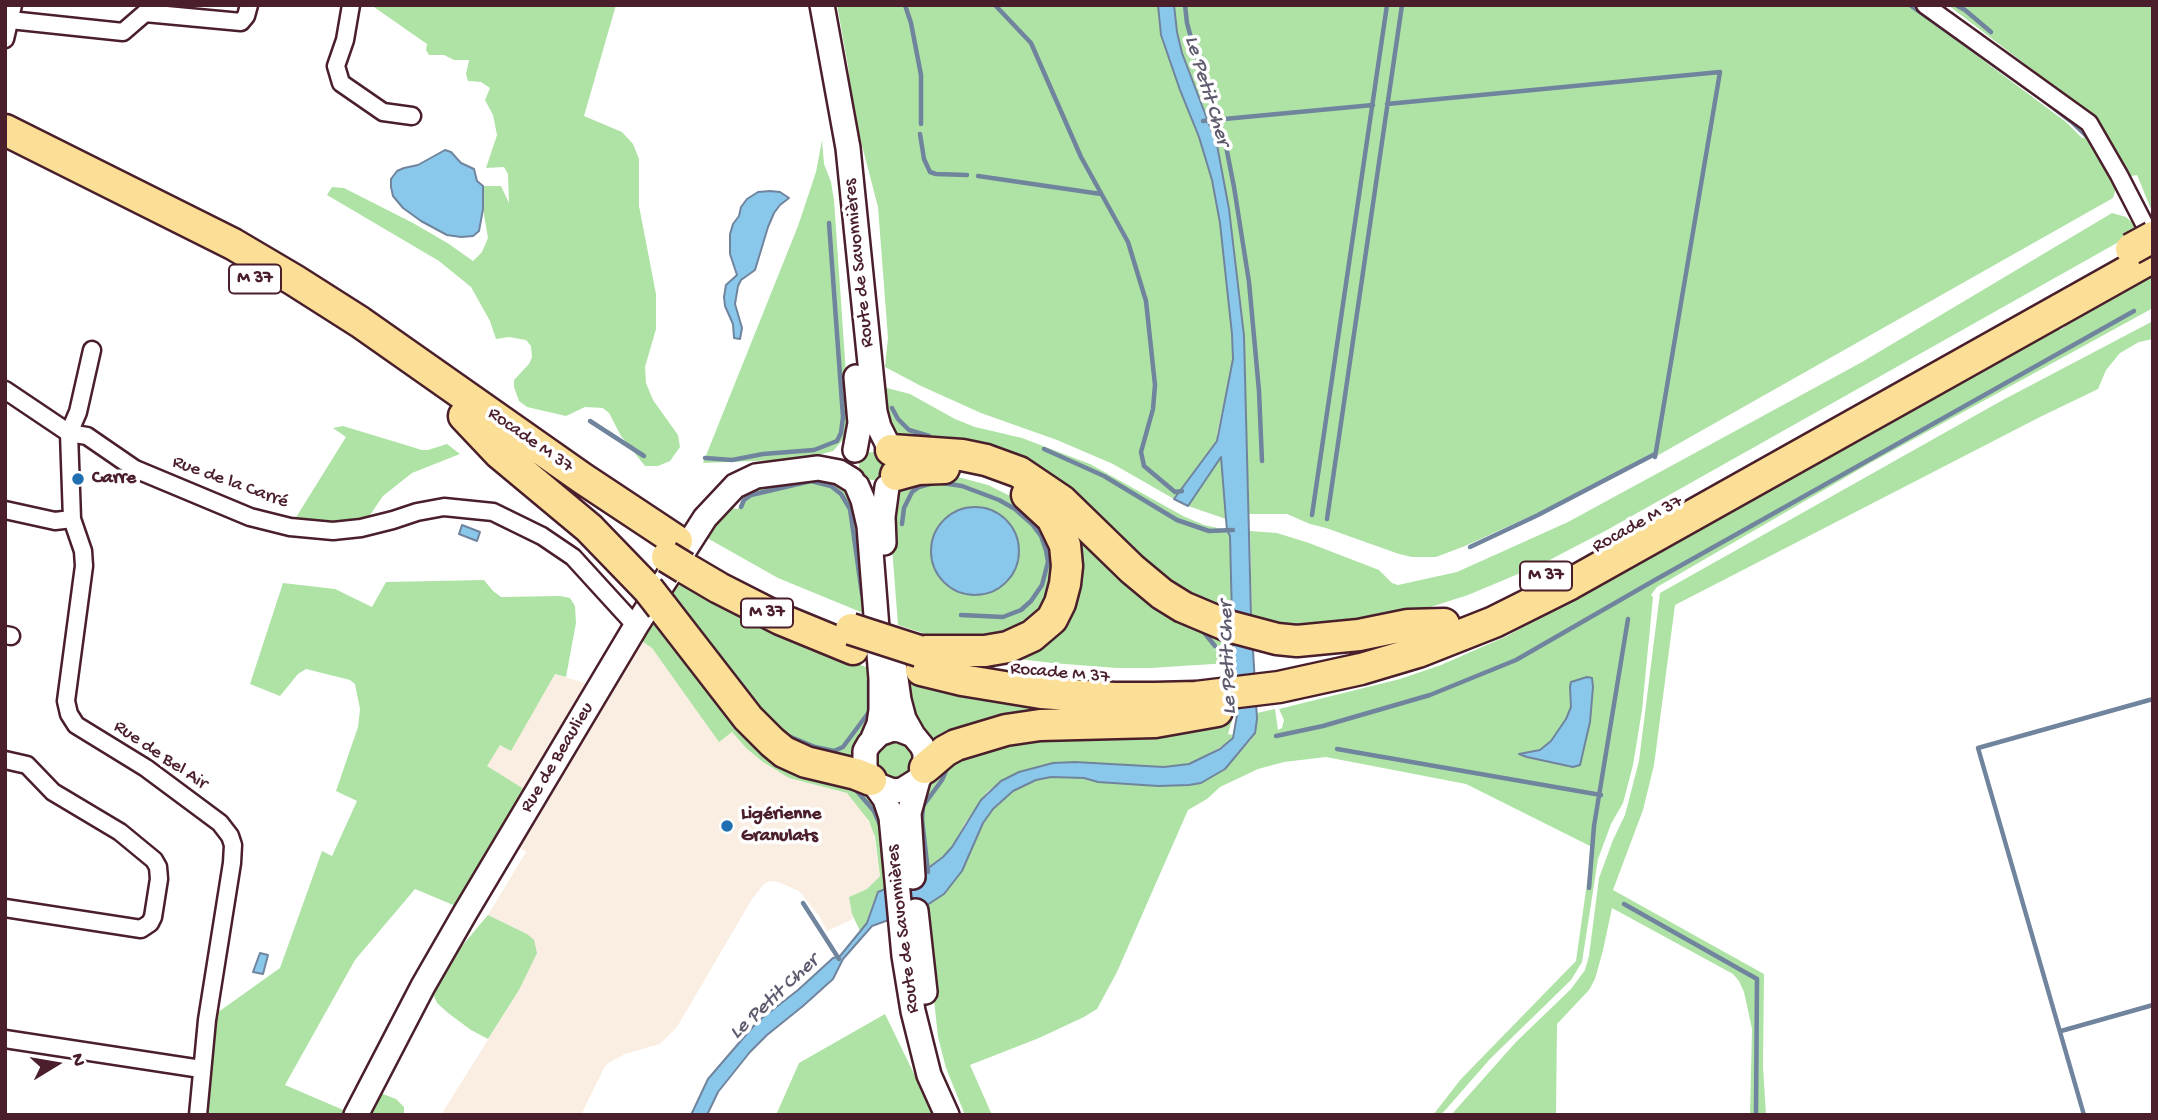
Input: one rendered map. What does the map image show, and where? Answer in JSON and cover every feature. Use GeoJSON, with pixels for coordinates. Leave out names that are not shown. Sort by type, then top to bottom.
{"type":"FeatureCollection","features":[{"type":"Feature","properties":{"kind":"highway","name":"Rocade M 37"},"geometry":{"type":"LineString","coordinates":[[5,130],[221,238],[294,280],[360,322],[582,478],[681,555]]}},
{"type":"Feature","properties":{"kind":"highway","name":"Rocade M 37"},"geometry":{"type":"LineString","coordinates":[[5,152],[223,260],[324,321],[464,416],[681,555],[777,598],[852,639],[920,661],[988,666],[1057,677],[1160,680],[1231,692]]}},
{"type":"Feature","properties":{"kind":"highway","name":"Rocade M 37"},"geometry":{"type":"LineString","coordinates":[[1278,685],[1314,680],[1418,652],[1494,622],[1570,584],[1800,445],[2146,249]]}},
{"type":"Feature","properties":{"kind":"highway"},"geometry":{"type":"LineString","coordinates":[[464,416],[499,453],[589,528],[655,598],[748,718],[772,742],[784,752],[806,762],[856,774],[873,782]]}},
{"type":"Feature","properties":{"kind":"highway","name":"Rocade M 37"},"geometry":{"type":"LineString","coordinates":[[1278,685],[1347,654],[1444,624],[1512,593],[1800,445]]}},
{"type":"Feature","properties":{"kind":"highway"},"geometry":{"type":"LineString","coordinates":[[891,465],[962,455],[1019,472],[1062,501],[1125,563],[1162,594],[1189,611],[1227,626],[1277,639],[1297,641],[1336,638],[1408,625],[1444,624]]}},
{"type":"Feature","properties":{"kind":"highway"},"geometry":{"type":"LineString","coordinates":[[891,465],[963,470],[1016,488],[1035,501],[1052,518],[1061,535],[1067,557],[1060,603],[1047,624],[1032,636],[1014,645],[992,651],[920,661]]}},
{"type":"Feature","properties":{"kind":"highway"},"geometry":{"type":"LineString","coordinates":[[922,774],[945,751],[1006,730],[1040,725],[1154,722],[1231,692],[1278,685]]}},
{"type":"Feature","properties":{"kind":"main road","name":"Route de Savonnières"},"geometry":{"type":"LineString","coordinates":[[822,5],[848,148],[875,412],[891,465],[883,530],[896,682],[901,709],[913,735]]}},
{"type":"Feature","properties":{"kind":"main road","name":"Route de Savonnières"},"geometry":{"type":"LineString","coordinates":[[834,77],[860,423],[853,452]]}},
{"type":"Feature","properties":{"kind":"main road"},"geometry":{"type":"LineString","coordinates":[[855,483],[863,489],[875,491],[891,465],[875,442],[867,442],[853,452],[848,465],[855,483],[863,500],[869,526],[881,679],[879,724],[865,751],[864,766],[873,782],[892,791],[902,790],[922,774],[925,753],[913,735],[892,729],[873,738]]}},
{"type":"Feature","properties":{"kind":"main road","name":"Rue de Beaulieu"},"geometry":{"type":"LineString","coordinates":[[356,1115],[423,986],[636,626],[705,518],[735,486],[755,476],[818,468],[853,452]]}},
{"type":"Feature","properties":{"kind":"main road","name":"Rue de Beaulieu"},"geometry":{"type":"LineString","coordinates":[[818,468],[838,472],[855,483]]}},
{"type":"Feature","properties":{"kind":"main road","name":"Route de Savonnières"},"geometry":{"type":"LineString","coordinates":[[905,876],[909,813],[922,774]]}},
{"type":"Feature","properties":{"kind":"main road","name":"Route de Savonnières"},"geometry":{"type":"LineString","coordinates":[[873,782],[885,799],[891,817],[905,876],[909,916],[927,1010],[939,1063],[956,1115]]}},
{"type":"Feature","properties":{"kind":"main road","name":"Route de Savonnières"},"geometry":{"type":"LineString","coordinates":[[909,916],[904,956],[917,1032],[929,1075],[947,1115]]}},
{"type":"Feature","properties":{"kind":"street"},"geometry":{"type":"LineString","coordinates":[[5,39],[11,13],[123,32],[145,13],[241,22],[249,5]]}},
{"type":"Feature","properties":{"kind":"street"},"geometry":{"type":"LineString","coordinates":[[351,5],[345,40],[336,66],[341,83],[383,112],[412,116]]}},
{"type":"Feature","properties":{"kind":"street"},"geometry":{"type":"LineString","coordinates":[[1925,5],[2089,123],[2119,174],[2146,249]]}},
{"type":"Feature","properties":{"kind":"street"},"geometry":{"type":"LineString","coordinates":[[69,433],[78,412],[92,351]]}},
{"type":"Feature","properties":{"kind":"street","name":"Rue de la Carré"},"geometry":{"type":"LineString","coordinates":[[5,390],[69,433],[87,436],[135,469],[250,517],[290,527],[333,531],[361,528],[444,507],[493,512],[542,536],[573,557],[636,626]]}},
{"type":"Feature","properties":{"kind":"street","name":"Rue de Bel Air"},"geometry":{"type":"LineString","coordinates":[[69,433],[72,519],[83,551],[84,566],[66,701],[69,714],[76,724],[146,768],[220,823],[233,845],[227,904],[212,985],[201,1069],[198,1115]]}},
{"type":"Feature","properties":{"kind":"street"},"geometry":{"type":"LineString","coordinates":[[5,510],[55,521],[72,519]]}},
{"type":"Feature","properties":{"kind":"street"},"geometry":{"type":"LineString","coordinates":[[5,760],[27,765],[53,792],[120,832],[154,860],[159,879],[153,917],[150,923],[141,929],[5,908]]}},
{"type":"Feature","properties":{"kind":"street"},"geometry":{"type":"LineString","coordinates":[[5,1039],[201,1069]]}},
{"type":"Feature","properties":{"kind":"shaded area"},"geometry":{"type":"Polygon","coordinates":[[[640,640],[652,648],[719,741],[732,732],[763,762],[789,778],[847,793],[859,806],[873,829],[880,876],[867,889],[849,897],[853,919],[827,931],[820,917],[799,891],[778,882],[770,881],[764,884],[752,899],[677,1027],[660,1044],[625,1054],[608,1063],[581,1115],[441,1115],[519,990],[527,934],[488,915],[526,852],[513,843],[640,640]]]}},
{"type":"Feature","properties":{"kind":"shaded area"},"geometry":{"type":"Polygon","coordinates":[[[555,674],[591,685],[527,791],[486,766],[500,744],[511,750],[555,674]]]}},
{"type":"Feature","properties":{"kind":"green space"},"geometry":{"type":"Polygon","coordinates":[[[371,5],[616,5],[584,116],[622,132],[633,144],[639,159],[639,206],[656,294],[656,329],[645,367],[646,383],[653,400],[678,435],[680,447],[670,461],[658,466],[645,466],[603,408],[585,407],[566,416],[527,407],[519,401],[514,380],[532,357],[531,346],[526,340],[509,337],[496,339],[490,321],[471,287],[439,261],[327,195],[332,187],[344,188],[413,223],[473,261],[482,252],[488,238],[483,209],[483,186],[501,186],[509,203],[508,174],[504,167],[486,168],[497,135],[493,115],[485,100],[490,88],[481,82],[468,81],[466,74],[469,60],[429,55],[427,44],[371,5]]]}},
{"type":"Feature","properties":{"kind":"green space"},"geometry":{"type":"Polygon","coordinates":[[[837,5],[1909,5],[2066,122],[2082,138],[2105,132],[2081,107],[1948,5],[2153,5],[2153,214],[2137,175],[2119,178],[2113,198],[1655,457],[1650,459],[1650,454],[1579,494],[1465,546],[1436,557],[1412,557],[1287,514],[1249,514],[1244,336],[1232,334],[1233,359],[1217,441],[1174,499],[1113,464],[1057,440],[981,413],[885,367],[888,338],[878,207],[852,107],[837,5]]]}},
{"type":"Feature","properties":{"kind":"green space"},"geometry":{"type":"Polygon","coordinates":[[[822,140],[824,164],[834,200],[849,417],[847,435],[833,451],[804,459],[703,463],[798,226],[816,172],[822,140]]]}},
{"type":"Feature","properties":{"kind":"green space"},"geometry":{"type":"Polygon","coordinates":[[[2112,213],[2126,217],[2140,230],[1542,564],[1468,595],[1387,621],[1328,632],[1252,622],[1250,531],[1277,533],[1309,543],[1379,570],[1392,583],[1398,585],[1457,572],[1568,522],[1862,362],[2112,213]]]}},
{"type":"Feature","properties":{"kind":"green space"},"geometry":{"type":"Polygon","coordinates":[[[2153,273],[2153,308],[1872,462],[1657,587],[1651,595],[1653,597],[1642,710],[1633,765],[1623,803],[1611,824],[1598,859],[1582,962],[1571,980],[1490,1059],[1441,1115],[1433,1115],[1461,1079],[1576,961],[1592,847],[1466,784],[1326,757],[1284,762],[1258,769],[1220,787],[1207,799],[1188,810],[1117,972],[1097,1009],[1039,1038],[970,1065],[992,1115],[965,1115],[946,1068],[938,1037],[924,907],[944,894],[962,871],[983,823],[993,809],[1013,791],[1036,780],[1051,777],[1158,786],[1189,786],[1201,783],[1225,769],[1251,740],[1255,733],[1257,713],[1275,709],[1278,730],[1282,728],[1284,720],[1279,709],[1400,679],[1441,665],[1507,636],[1807,467],[1810,468],[1859,441],[1858,438],[2057,325],[2060,330],[2065,327],[2063,322],[2153,273]],[[1570,687],[1571,707],[1551,741],[1540,750],[1521,754],[1573,767],[1580,765],[1590,722],[1593,687],[1570,687]]]}},
{"type":"Feature","properties":{"kind":"green space"},"geometry":{"type":"Polygon","coordinates":[[[2153,321],[2153,339],[2139,342],[2120,353],[2106,370],[2098,389],[1675,605],[1654,765],[1643,810],[1613,890],[1764,974],[1763,1066],[1766,1115],[1750,1115],[1752,1029],[1739,981],[1733,974],[1612,908],[1595,979],[1589,990],[1557,1024],[1556,1115],[1451,1115],[1516,1042],[1571,989],[1585,970],[1599,878],[1625,815],[1639,761],[1660,593],[2001,401],[2153,321]]]}},
{"type":"Feature","properties":{"kind":"green space"},"geometry":{"type":"Polygon","coordinates":[[[887,388],[910,394],[975,427],[1022,438],[1090,464],[1183,516],[1204,525],[1227,530],[1230,536],[1232,601],[1226,604],[1228,611],[1191,602],[1090,516],[897,438],[891,431],[879,392],[887,388]]]}},
{"type":"Feature","properties":{"kind":"green space"},"geometry":{"type":"Polygon","coordinates":[[[343,426],[422,450],[447,444],[460,454],[412,473],[383,496],[361,528],[290,527],[346,437],[333,428],[343,426]]]}},
{"type":"Feature","properties":{"kind":"green space"},"geometry":{"type":"Polygon","coordinates":[[[873,452],[883,456],[887,466],[883,476],[873,480],[863,476],[859,466],[863,456],[873,452]]]}},
{"type":"Feature","properties":{"kind":"green space"},"geometry":{"type":"Polygon","coordinates":[[[1221,456],[1223,489],[1226,519],[1188,506],[1221,456]]]}},
{"type":"Feature","properties":{"kind":"green space"},"geometry":{"type":"Polygon","coordinates":[[[954,476],[988,485],[1026,504],[1052,535],[1054,597],[1018,635],[944,640],[898,625],[890,522],[895,499],[908,482],[954,476]],[[933,537],[933,565],[1001,587],[1017,566],[933,537]]]}},
{"type":"Feature","properties":{"kind":"green space"},"geometry":{"type":"Polygon","coordinates":[[[803,478],[829,480],[850,494],[857,511],[868,615],[778,578],[700,534],[728,508],[738,509],[747,494],[770,485],[803,478]]]}},
{"type":"Feature","properties":{"kind":"green space"},"geometry":{"type":"Polygon","coordinates":[[[1064,525],[1227,634],[1228,663],[1117,668],[1003,657],[1038,641],[1064,525]]]}},
{"type":"Feature","properties":{"kind":"green space"},"geometry":{"type":"Polygon","coordinates":[[[676,579],[849,661],[875,670],[876,706],[854,767],[782,739],[666,597],[676,579]]]}},
{"type":"Feature","properties":{"kind":"green space"},"geometry":{"type":"Polygon","coordinates":[[[484,580],[501,597],[570,598],[575,606],[576,623],[566,677],[555,674],[511,751],[500,745],[487,766],[527,791],[458,907],[415,889],[355,960],[285,1085],[355,1115],[197,1115],[207,1020],[280,968],[322,851],[332,856],[357,801],[336,791],[358,727],[360,709],[355,684],[350,680],[306,669],[298,674],[280,696],[250,684],[283,583],[335,589],[372,607],[386,582],[484,580]]]}},
{"type":"Feature","properties":{"kind":"green space"},"geometry":{"type":"Polygon","coordinates":[[[654,618],[739,722],[854,783],[881,810],[892,886],[878,893],[867,923],[860,931],[852,914],[849,897],[867,889],[880,876],[875,837],[869,821],[847,793],[789,778],[763,762],[732,732],[719,742],[652,648],[640,640],[654,618]]]}},
{"type":"Feature","properties":{"kind":"green space"},"geometry":{"type":"Polygon","coordinates":[[[901,680],[961,693],[1082,709],[936,750],[914,726],[901,680]]]}},
{"type":"Feature","properties":{"kind":"green space"},"geometry":{"type":"Polygon","coordinates":[[[1233,717],[1228,734],[1233,735],[1232,741],[1189,764],[1164,767],[1053,763],[1019,772],[1001,781],[987,792],[952,847],[937,863],[919,875],[915,827],[925,793],[943,763],[1022,735],[1168,728],[1233,717]]]}},
{"type":"Feature","properties":{"kind":"green space"},"geometry":{"type":"Polygon","coordinates":[[[888,738],[915,748],[916,770],[898,782],[878,775],[873,753],[888,738]]]}},
{"type":"Feature","properties":{"kind":"green space"},"geometry":{"type":"Polygon","coordinates":[[[488,915],[527,934],[534,940],[537,953],[519,990],[488,1039],[448,1013],[437,1003],[434,996],[445,970],[488,915]]]}},
{"type":"Feature","properties":{"kind":"green space"},"geometry":{"type":"Polygon","coordinates":[[[885,1014],[934,1115],[776,1115],[799,1063],[885,1014]]]}},
{"type":"Feature","properties":{"kind":"green space"},"geometry":{"type":"Polygon","coordinates":[[[370,1089],[396,1099],[404,1107],[404,1115],[356,1115],[370,1089]]]}},
{"type":"Feature","properties":{"kind":"water"},"geometry":{"type":"Polygon","coordinates":[[[1158,5],[1174,5],[1182,53],[1217,145],[1229,209],[1244,336],[1251,615],[1257,719],[1255,733],[1225,769],[1201,783],[1158,786],[1051,777],[1036,780],[1013,791],[993,809],[983,823],[962,871],[944,894],[924,907],[872,926],[843,959],[833,979],[750,1052],[718,1092],[707,1115],[691,1115],[708,1079],[757,1022],[833,958],[840,956],[867,923],[878,892],[919,875],[943,857],[981,800],[1001,781],[1019,772],[1053,763],[1164,767],[1189,764],[1220,749],[1233,738],[1237,715],[1230,536],[1227,530],[1221,457],[1188,506],[1174,499],[1217,441],[1233,359],[1232,334],[1220,223],[1212,180],[1161,35],[1158,5]]]}},
{"type":"Feature","properties":{"kind":"water"},"geometry":{"type":"Polygon","coordinates":[[[445,150],[451,152],[461,163],[474,169],[477,181],[483,186],[479,231],[473,236],[447,235],[403,208],[393,196],[391,179],[397,171],[418,165],[445,150]]]}},
{"type":"Feature","properties":{"kind":"water"},"geometry":{"type":"Polygon","coordinates":[[[758,192],[780,192],[789,198],[774,213],[755,270],[741,280],[738,286],[735,304],[742,328],[740,339],[734,338],[733,324],[724,297],[726,285],[737,275],[730,254],[730,234],[747,199],[758,192]]]}},
{"type":"Feature","properties":{"kind":"water"},"geometry":{"type":"Polygon","coordinates":[[[975,507],[992,510],[1006,520],[1016,534],[1019,551],[1016,568],[1006,582],[992,592],[975,595],[958,592],[944,582],[934,568],[931,551],[934,534],[944,520],[958,510],[975,507]]]}},
{"type":"Feature","properties":{"kind":"water"},"geometry":{"type":"Polygon","coordinates":[[[462,525],[480,532],[477,541],[459,534],[462,525]]]}},
{"type":"Feature","properties":{"kind":"water"},"geometry":{"type":"Polygon","coordinates":[[[1592,678],[1593,687],[1590,722],[1580,765],[1573,767],[1519,754],[1540,750],[1551,741],[1571,707],[1571,682],[1592,678]]]}},
{"type":"Feature","properties":{"kind":"water"},"geometry":{"type":"Polygon","coordinates":[[[260,953],[268,955],[263,974],[253,972],[260,953]]]}},
{"type":"Feature","properties":{"kind":"waterway"},"geometry":{"type":"LineString","coordinates":[[905,5],[921,75],[921,124]]}},
{"type":"Feature","properties":{"kind":"waterway"},"geometry":{"type":"LineString","coordinates":[[995,5],[1031,43],[1081,157],[1128,242],[1146,301],[1155,385],[1153,409],[1141,452],[1144,466],[1175,492],[1182,491]]}},
{"type":"Feature","properties":{"kind":"waterway","name":"Le Petit Cher"},"geometry":{"type":"LineString","coordinates":[[1185,5],[1193,45],[1224,136],[1234,187],[1249,282],[1262,461]]}},
{"type":"Feature","properties":{"kind":"waterway"},"geometry":{"type":"LineString","coordinates":[[1312,515],[1387,5]]}},
{"type":"Feature","properties":{"kind":"waterway"},"geometry":{"type":"LineString","coordinates":[[1327,519],[1402,5]]}},
{"type":"Feature","properties":{"kind":"waterway"},"geometry":{"type":"LineString","coordinates":[[1910,5],[2043,100],[2093,142]]}},
{"type":"Feature","properties":{"kind":"waterway"},"geometry":{"type":"LineString","coordinates":[[1956,5],[1991,32]]}},
{"type":"Feature","properties":{"kind":"waterway"},"geometry":{"type":"LineString","coordinates":[[1387,104],[1720,72],[1655,457]]}},
{"type":"Feature","properties":{"kind":"waterway","name":"Le Petit Cher"},"geometry":{"type":"LineString","coordinates":[[1203,121],[1373,105]]}},
{"type":"Feature","properties":{"kind":"waterway"},"geometry":{"type":"LineString","coordinates":[[920,134],[924,159],[930,172],[967,175]]}},
{"type":"Feature","properties":{"kind":"waterway"},"geometry":{"type":"LineString","coordinates":[[978,176],[1101,194]]}},
{"type":"Feature","properties":{"kind":"waterway"},"geometry":{"type":"LineString","coordinates":[[705,458],[732,460],[763,454],[814,450],[837,441],[843,417],[829,223]]}},
{"type":"Feature","properties":{"kind":"waterway"},"geometry":{"type":"LineString","coordinates":[[1276,736],[1323,726],[1430,695],[1516,660],[2134,311]]}},
{"type":"Feature","properties":{"kind":"waterway"},"geometry":{"type":"LineString","coordinates":[[892,408],[909,430],[929,436]]}},
{"type":"Feature","properties":{"kind":"waterway"},"geometry":{"type":"LineString","coordinates":[[590,421],[644,456]]}},
{"type":"Feature","properties":{"kind":"waterway"},"geometry":{"type":"LineString","coordinates":[[1044,449],[1104,476],[1177,520],[1209,531],[1233,530]]}},
{"type":"Feature","properties":{"kind":"waterway"},"geometry":{"type":"LineString","coordinates":[[1470,547],[1655,454]]}},
{"type":"Feature","properties":{"kind":"waterway"},"geometry":{"type":"LineString","coordinates":[[741,507],[744,500],[751,495],[811,481],[831,486],[841,494],[850,509],[862,594]]}},
{"type":"Feature","properties":{"kind":"waterway"},"geometry":{"type":"LineString","coordinates":[[902,524],[904,508],[912,492],[933,483]]}},
{"type":"Feature","properties":{"kind":"waterway"},"geometry":{"type":"LineString","coordinates":[[942,483],[962,486],[1015,509],[1041,536],[1048,562],[1042,585],[1021,610],[1003,617],[961,615]]}},
{"type":"Feature","properties":{"kind":"waterway"},"geometry":{"type":"LineString","coordinates":[[1589,888],[1594,826],[1628,619]]}},
{"type":"Feature","properties":{"kind":"waterway","name":"Le Petit Cher"},"geometry":{"type":"LineString","coordinates":[[1202,630],[1215,646]]}},
{"type":"Feature","properties":{"kind":"waterway"},"geometry":{"type":"LineString","coordinates":[[786,735],[815,747],[834,751],[843,747],[869,712],[869,680]]}},
{"type":"Feature","properties":{"kind":"waterway"},"geometry":{"type":"LineString","coordinates":[[2084,1115],[1978,748],[2153,699]]}},
{"type":"Feature","properties":{"kind":"waterway"},"geometry":{"type":"LineString","coordinates":[[1337,749],[1601,795]]}},
{"type":"Feature","properties":{"kind":"waterway"},"geometry":{"type":"LineString","coordinates":[[928,872],[923,806],[942,780],[948,766]]}},
{"type":"Feature","properties":{"kind":"waterway"},"geometry":{"type":"LineString","coordinates":[[855,789],[874,811],[881,827]]}},
{"type":"Feature","properties":{"kind":"waterway"},"geometry":{"type":"LineString","coordinates":[[803,903],[839,959]]}},
{"type":"Feature","properties":{"kind":"waterway"},"geometry":{"type":"LineString","coordinates":[[1624,904],[1757,979],[1756,1115]]}},
{"type":"Feature","properties":{"kind":"waterway"},"geometry":{"type":"LineString","coordinates":[[2061,1031],[2153,1005]]}},
{"type":"Feature","properties":{"kind":"place","name":"Carre"},"geometry":{"type":"Point","coordinates":[78,479]}},
{"type":"Feature","properties":{"kind":"place","name":"Ligérienne Granulats"},"geometry":{"type":"Point","coordinates":[727,826]}}]}
